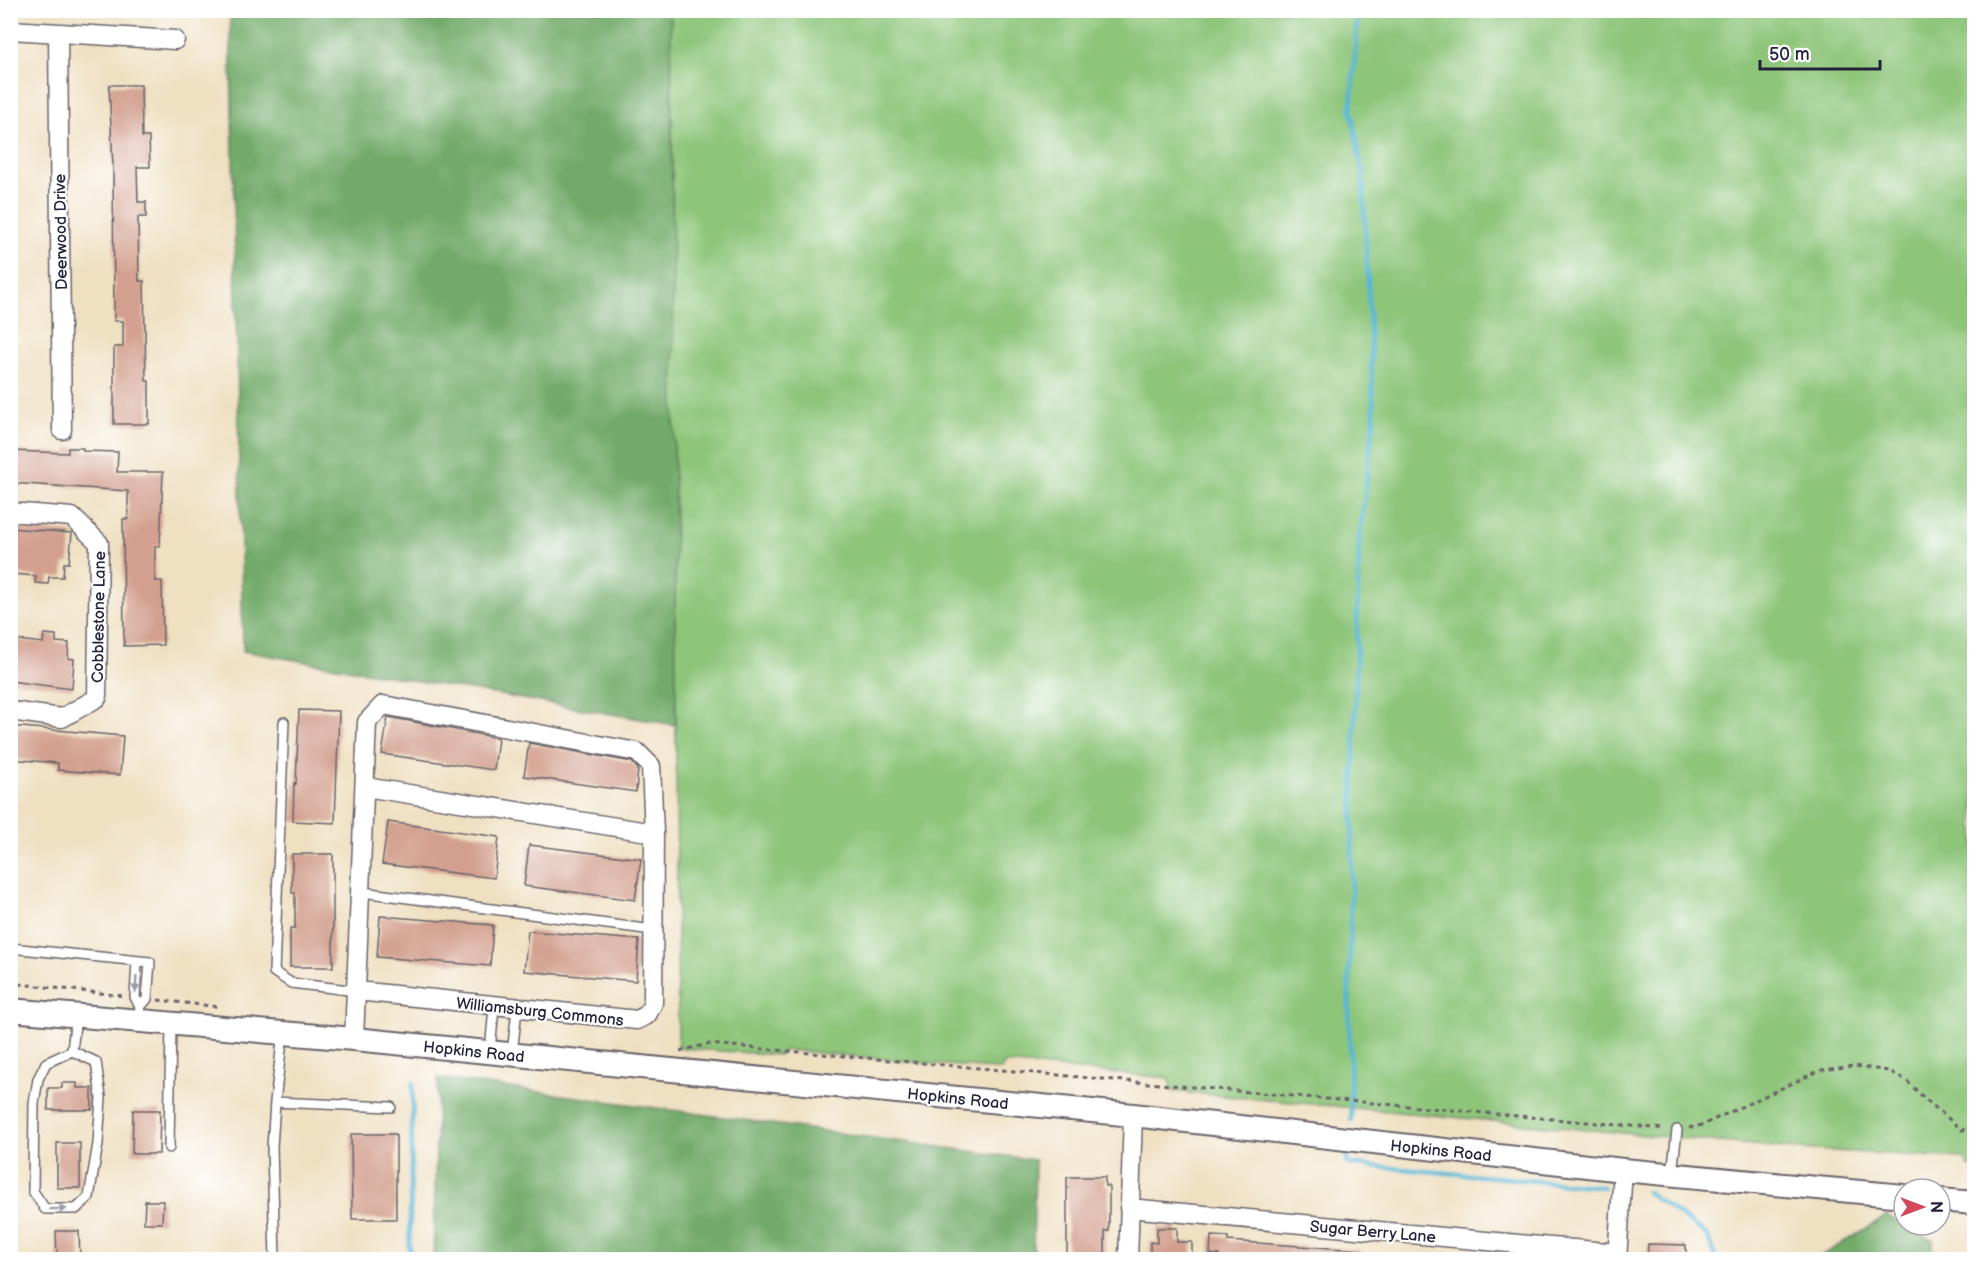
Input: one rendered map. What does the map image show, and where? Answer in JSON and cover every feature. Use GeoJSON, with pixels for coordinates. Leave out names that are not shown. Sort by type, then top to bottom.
{"type":"FeatureCollection","features":[{"type":"Feature","properties":{"kind":"street"},"geometry":{"type":"LineString","coordinates":[[10,30],[175,40]]}},
{"type":"Feature","properties":{"kind":"street","name":"Deerwood Drive"},"geometry":{"type":"LineString","coordinates":[[58,33],[62,430]]}},
{"type":"Feature","properties":{"kind":"street","name":"Cobblestone Lane"},"geometry":{"type":"LineString","coordinates":[[10,512],[72,517],[99,543],[97,698],[62,718],[10,711]]}},
{"type":"Feature","properties":{"kind":"street","name":"Williamsburg Commons"},"geometry":{"type":"LineString","coordinates":[[354,1039],[362,892],[367,722],[383,705],[637,752],[651,766],[654,833],[653,1003],[647,1015],[637,1020],[494,1007],[357,991]]}},
{"type":"Feature","properties":{"kind":"street"},"geometry":{"type":"LineString","coordinates":[[365,787],[654,833]]}},
{"type":"Feature","properties":{"kind":"street","name":"Hopkins Road"},"geometry":{"type":"LineString","coordinates":[[10,1010],[76,1016],[139,1014],[171,1024],[354,1039],[1133,1115],[1623,1170],[1892,1195]]}},
{"type":"Feature","properties":{"kind":"street"},"geometry":{"type":"LineString","coordinates":[[1128,1260],[1133,1115]]}},
{"type":"Feature","properties":{"kind":"street"},"geometry":{"type":"LineString","coordinates":[[1617,1256],[1623,1170]]}},
{"type":"Feature","properties":{"kind":"street"},"geometry":{"type":"LineString","coordinates":[[1952,1201],[1974,1203]]}},
{"type":"Feature","properties":{"kind":"street","name":"Sugar Berry Lane"},"geometry":{"type":"LineString","coordinates":[[1129,1208],[1617,1256]]}},
{"type":"Feature","properties":{"kind":"lane"},"geometry":{"type":"LineString","coordinates":[[284,722],[274,972],[291,983],[357,991]]}},
{"type":"Feature","properties":{"kind":"lane"},"geometry":{"type":"LineString","coordinates":[[362,892],[653,930]]}},
{"type":"Feature","properties":{"kind":"lane"},"geometry":{"type":"LineString","coordinates":[[10,948],[150,962],[147,999],[139,1014]]}},
{"type":"Feature","properties":{"kind":"lane"},"geometry":{"type":"LineString","coordinates":[[137,961],[135,997],[139,1014]]}},
{"type":"Feature","properties":{"kind":"lane"},"geometry":{"type":"LineString","coordinates":[[494,1007],[501,1054]]}},
{"type":"Feature","properties":{"kind":"lane"},"geometry":{"type":"LineString","coordinates":[[501,1054],[517,1009]]}},
{"type":"Feature","properties":{"kind":"lane"},"geometry":{"type":"LineString","coordinates":[[72,1051],[76,1016]]}},
{"type":"Feature","properties":{"kind":"lane"},"geometry":{"type":"LineString","coordinates":[[169,1148],[171,1024]]}},
{"type":"Feature","properties":{"kind":"lane"},"geometry":{"type":"LineString","coordinates":[[275,1260],[272,1147],[283,1033]]}},
{"type":"Feature","properties":{"kind":"lane"},"geometry":{"type":"LineString","coordinates":[[72,1051],[96,1062],[101,1096],[98,1144],[89,1197],[76,1209],[45,1209],[33,1191],[34,1103],[38,1079],[46,1063],[72,1051]]}},
{"type":"Feature","properties":{"kind":"lane"},"geometry":{"type":"LineString","coordinates":[[275,1102],[391,1107]]}},
{"type":"Feature","properties":{"kind":"lane"},"geometry":{"type":"LineString","coordinates":[[1672,1174],[1677,1130]]}},
{"type":"Feature","properties":{"kind":"path"},"geometry":{"type":"LineString","coordinates":[[10,983],[135,997]]}},
{"type":"Feature","properties":{"kind":"path"},"geometry":{"type":"LineString","coordinates":[[147,999],[228,1008]]}},
{"type":"Feature","properties":{"kind":"path"},"geometry":{"type":"LineString","coordinates":[[678,1052],[709,1044],[1677,1130],[1702,1125],[1821,1071],[1854,1066],[1889,1071],[1906,1080],[1962,1130],[1974,1129]]}},
{"type":"Feature","properties":{"kind":"green space"},"geometry":{"type":"Polygon","coordinates":[[[230,11],[671,11],[676,725],[243,651],[230,11]]]}},
{"type":"Feature","properties":{"kind":"green space"},"geometry":{"type":"Polygon","coordinates":[[[671,11],[1974,11],[1974,1168],[1969,1167],[1965,1158],[1796,1149],[1172,1091],[1169,1078],[1005,1063],[1001,1070],[785,1050],[780,1055],[678,1048],[671,11]]]}},
{"type":"Feature","properties":{"kind":"green space"},"geometry":{"type":"Polygon","coordinates":[[[438,1078],[1035,1160],[1033,1259],[433,1259],[438,1078]]]}},
{"type":"Feature","properties":{"kind":"green space"},"geometry":{"type":"Polygon","coordinates":[[[1886,1216],[1892,1219],[1892,1237],[1927,1237],[1933,1240],[1932,1259],[1816,1259],[1886,1216]]]}},
{"type":"Feature","properties":{"kind":"building"},"geometry":{"type":"Polygon","coordinates":[[[109,85],[141,85],[142,137],[149,137],[150,167],[137,167],[138,202],[146,202],[146,217],[138,217],[139,281],[144,281],[149,424],[114,424],[114,347],[123,347],[123,321],[114,321],[113,167],[109,85]]]}},
{"type":"Feature","properties":{"kind":"building"},"geometry":{"type":"Polygon","coordinates":[[[68,448],[118,452],[117,472],[163,472],[160,546],[155,546],[155,581],[162,581],[163,645],[124,646],[123,519],[128,519],[128,491],[10,483],[10,451],[68,453],[68,448]]]}},
{"type":"Feature","properties":{"kind":"building"},"geometry":{"type":"Polygon","coordinates":[[[10,528],[72,533],[69,563],[64,563],[63,577],[49,577],[48,584],[35,583],[36,576],[12,574],[10,528]]]}},
{"type":"Feature","properties":{"kind":"building"},"geometry":{"type":"Polygon","coordinates":[[[44,634],[56,635],[56,642],[69,643],[68,658],[74,659],[72,689],[10,681],[10,639],[43,643],[44,634]]]}},
{"type":"Feature","properties":{"kind":"building"},"geometry":{"type":"Polygon","coordinates":[[[299,710],[339,711],[335,823],[293,821],[299,710]]]}},
{"type":"Feature","properties":{"kind":"building"},"geometry":{"type":"Polygon","coordinates":[[[388,717],[498,738],[494,770],[382,754],[388,717]]]}},
{"type":"Feature","properties":{"kind":"building"},"geometry":{"type":"Polygon","coordinates":[[[10,726],[123,736],[120,775],[58,770],[58,763],[10,759],[10,726]]]}},
{"type":"Feature","properties":{"kind":"building"},"geometry":{"type":"Polygon","coordinates":[[[529,743],[632,762],[638,769],[636,792],[524,776],[529,743]]]}},
{"type":"Feature","properties":{"kind":"building"},"geometry":{"type":"Polygon","coordinates":[[[388,822],[499,837],[494,878],[382,864],[388,822]]]}},
{"type":"Feature","properties":{"kind":"building"},"geometry":{"type":"Polygon","coordinates":[[[529,845],[641,859],[635,900],[524,886],[529,845]]]}},
{"type":"Feature","properties":{"kind":"building"},"geometry":{"type":"Polygon","coordinates":[[[292,854],[333,854],[333,967],[290,967],[290,928],[295,928],[292,854]]]}},
{"type":"Feature","properties":{"kind":"building"},"geometry":{"type":"Polygon","coordinates":[[[380,916],[493,925],[490,966],[377,957],[380,916]]]}},
{"type":"Feature","properties":{"kind":"building"},"geometry":{"type":"Polygon","coordinates":[[[528,931],[639,940],[636,981],[524,971],[528,931]]]}},
{"type":"Feature","properties":{"kind":"building"},"geometry":{"type":"Polygon","coordinates":[[[62,1083],[77,1083],[77,1088],[92,1088],[92,1110],[48,1110],[48,1088],[62,1088],[62,1083]]]}},
{"type":"Feature","properties":{"kind":"building"},"geometry":{"type":"Polygon","coordinates":[[[133,1110],[160,1110],[159,1154],[132,1154],[133,1110]]]}},
{"type":"Feature","properties":{"kind":"building"},"geometry":{"type":"Polygon","coordinates":[[[351,1134],[396,1134],[396,1219],[352,1219],[351,1134]]]}},
{"type":"Feature","properties":{"kind":"building"},"geometry":{"type":"Polygon","coordinates":[[[57,1143],[80,1143],[80,1188],[57,1188],[57,1143]]]}},
{"type":"Feature","properties":{"kind":"building"},"geometry":{"type":"Polygon","coordinates":[[[1067,1177],[1105,1177],[1105,1186],[1109,1186],[1109,1231],[1105,1231],[1105,1260],[1067,1260],[1067,1177]]]}},
{"type":"Feature","properties":{"kind":"building"},"geometry":{"type":"Polygon","coordinates":[[[145,1201],[163,1201],[162,1223],[144,1223],[145,1201]]]}},
{"type":"Feature","properties":{"kind":"building"},"geometry":{"type":"Polygon","coordinates":[[[1157,1228],[1177,1228],[1177,1242],[1192,1242],[1192,1260],[1150,1260],[1150,1242],[1157,1243],[1157,1228]]]}},
{"type":"Feature","properties":{"kind":"building"},"geometry":{"type":"Polygon","coordinates":[[[56,1231],[79,1231],[80,1260],[57,1260],[56,1231]]]}},
{"type":"Feature","properties":{"kind":"building"},"geometry":{"type":"Polygon","coordinates":[[[1211,1236],[1228,1237],[1228,1241],[1360,1250],[1359,1260],[1219,1260],[1219,1255],[1210,1254],[1211,1236]]]}},
{"type":"Feature","properties":{"kind":"building"},"geometry":{"type":"Polygon","coordinates":[[[1648,1244],[1686,1245],[1686,1260],[1647,1260],[1648,1244]]]}},
{"type":"Feature","properties":{"kind":"waterway"},"geometry":{"type":"LineString","coordinates":[[1351,1120],[1349,992],[1359,542],[1374,420],[1363,176],[1351,109],[1358,10]]}},
{"type":"Feature","properties":{"kind":"waterway"},"geometry":{"type":"LineString","coordinates":[[409,1260],[413,1083]]}},
{"type":"Feature","properties":{"kind":"waterway"},"geometry":{"type":"LineString","coordinates":[[1347,1152],[1347,1164],[1603,1187]]}},
{"type":"Feature","properties":{"kind":"waterway"},"geometry":{"type":"LineString","coordinates":[[1647,1192],[1707,1235],[1716,1260]]}}]}
